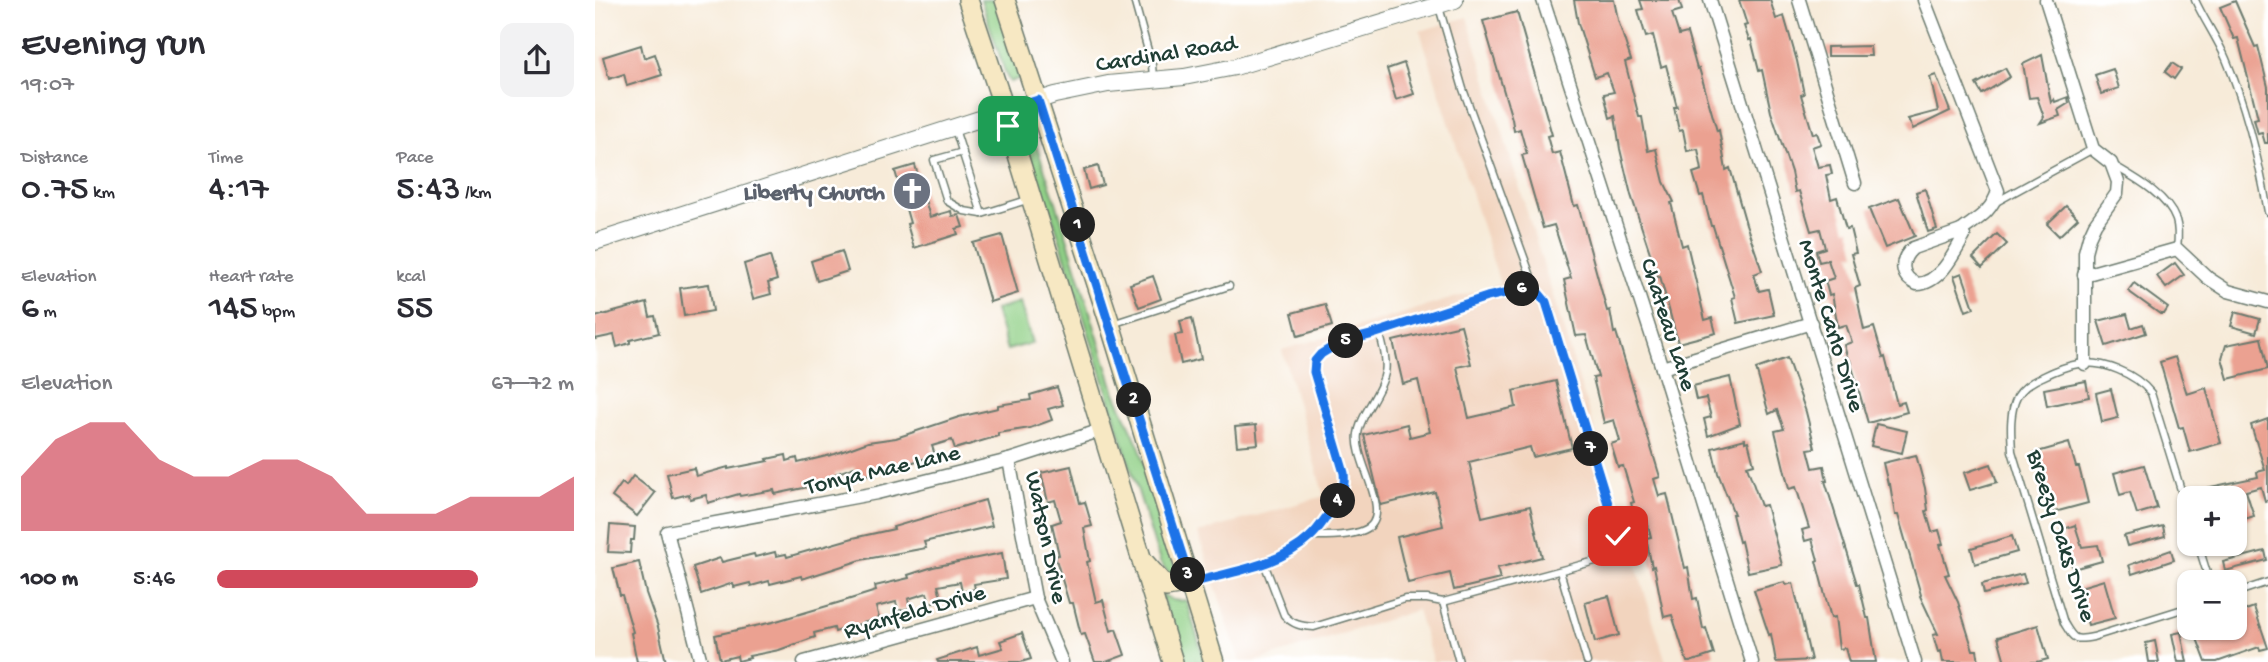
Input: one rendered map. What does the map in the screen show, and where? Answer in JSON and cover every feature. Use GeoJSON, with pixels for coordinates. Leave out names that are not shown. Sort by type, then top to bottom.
{"type":"FeatureCollection","features":[{"type":"Feature","properties":{"kind":"main road"},"geometry":{"type":"LineString","coordinates":[[968,0],[1173,662]]}},
{"type":"Feature","properties":{"kind":"main road"},"geometry":{"type":"LineString","coordinates":[[1005,0],[1110,324],[1214,662]]}},
{"type":"Feature","properties":{"kind":"main road"},"geometry":{"type":"LineString","coordinates":[[1139,556],[1167,587],[1191,583]]}},
{"type":"Feature","properties":{"kind":"street","name":"Cardinal Road"},"geometry":{"type":"LineString","coordinates":[[595,243],[1038,100],[1108,84],[1184,77],[1234,67],[1455,0]]}},
{"type":"Feature","properties":{"kind":"street","name":"Chateau Lane"},"geometry":{"type":"LineString","coordinates":[[1543,0],[1662,368],[1752,662]]}},
{"type":"Feature","properties":{"kind":"street","name":"Monte Carlo Drive"},"geometry":{"type":"LineString","coordinates":[[1710,0],[1915,662]]}},
{"type":"Feature","properties":{"kind":"street"},"geometry":{"type":"LineString","coordinates":[[1798,0],[1855,183]]}},
{"type":"Feature","properties":{"kind":"street"},"geometry":{"type":"LineString","coordinates":[[1924,0],[1998,191],[1989,211],[1961,231],[1908,252],[1904,256],[1902,266],[1906,277],[1917,284],[1928,282],[1935,277],[1964,236],[1961,231]]}},
{"type":"Feature","properties":{"kind":"street"},"geometry":{"type":"LineString","coordinates":[[2046,0],[2093,149],[2111,163],[2117,182],[2117,193],[2089,237],[2085,252],[2085,364]]}},
{"type":"Feature","properties":{"kind":"street"},"geometry":{"type":"LineString","coordinates":[[2084,275],[2178,249],[2208,278],[2228,291],[2268,302]]}},
{"type":"Feature","properties":{"kind":"street"},"geometry":{"type":"LineString","coordinates":[[1662,368],[1811,323]]}},
{"type":"Feature","properties":{"kind":"street","name":"Tonya Mae Lane"},"geometry":{"type":"LineString","coordinates":[[701,662],[667,532],[877,493],[1009,460],[1102,430]]}},
{"type":"Feature","properties":{"kind":"street","name":"Watson Drive"},"geometry":{"type":"LineString","coordinates":[[1009,460],[1035,598],[1062,662]]}},
{"type":"Feature","properties":{"kind":"street","name":"Ryanfeld Drive"},"geometry":{"type":"LineString","coordinates":[[804,662],[1035,598]]}},
{"type":"Feature","properties":{"kind":"lane"},"geometry":{"type":"LineString","coordinates":[[1134,0],[1152,65],[1153,80]]}},
{"type":"Feature","properties":{"kind":"lane"},"geometry":{"type":"LineString","coordinates":[[2195,0],[2226,59],[2250,132],[2268,212]]}},
{"type":"Feature","properties":{"kind":"lane"},"geometry":{"type":"LineString","coordinates":[[1264,562],[1284,615],[1290,622],[1314,627],[1405,599],[1443,602],[1560,570],[1608,555],[1616,548],[1618,536],[1546,302],[1536,290],[1463,89],[1439,5]]}},
{"type":"Feature","properties":{"kind":"lane"},"geometry":{"type":"LineString","coordinates":[[955,127],[982,214]]}},
{"type":"Feature","properties":{"kind":"lane"},"geometry":{"type":"LineString","coordinates":[[1994,204],[2093,149]]}},
{"type":"Feature","properties":{"kind":"lane"},"geometry":{"type":"LineString","coordinates":[[963,152],[934,160],[947,201],[964,211],[982,214],[1031,199]]}},
{"type":"Feature","properties":{"kind":"lane"},"geometry":{"type":"LineString","coordinates":[[2111,163],[2137,179],[2167,205],[2176,220],[2178,249]]}},
{"type":"Feature","properties":{"kind":"lane"},"geometry":{"type":"LineString","coordinates":[[1110,324],[1229,286]]}},
{"type":"Feature","properties":{"kind":"lane"},"geometry":{"type":"LineString","coordinates":[[1191,583],[1264,562],[1293,550],[1311,536],[1342,495],[1345,482],[1314,372],[1315,361],[1329,347],[1487,297],[1527,288],[1536,290]]}},
{"type":"Feature","properties":{"kind":"lane"},"geometry":{"type":"LineString","coordinates":[[1311,536],[1347,535],[1368,528],[1375,520],[1376,508],[1360,454],[1358,434],[1386,371],[1386,354],[1379,332]]}},
{"type":"Feature","properties":{"kind":"lane","name":"Breezy Oaks Drive"},"geometry":{"type":"LineString","coordinates":[[2177,611],[2074,639],[2064,622],[2012,451],[2010,427],[2015,400],[2019,393],[2035,380],[2056,370],[2085,364],[2108,367],[2134,377],[2151,393],[2180,486]]}},
{"type":"Feature","properties":{"kind":"lane"},"geometry":{"type":"LineString","coordinates":[[1560,570],[1587,662]]}},
{"type":"Feature","properties":{"kind":"lane"},"geometry":{"type":"LineString","coordinates":[[2247,589],[2268,582]]}},
{"type":"Feature","properties":{"kind":"lane"},"geometry":{"type":"LineString","coordinates":[[1443,602],[1459,662]]}},
{"type":"Feature","properties":{"kind":"shaded area"},"geometry":{"type":"Polygon","coordinates":[[[1467,17],[1666,662],[1433,662],[1417,610],[1254,662],[1240,662],[1198,533],[1324,496],[1282,350],[1500,284],[1420,31],[1467,17]]]}},
{"type":"Feature","properties":{"kind":"green space"},"geometry":{"type":"Polygon","coordinates":[[[981,0],[996,0],[1020,78],[1010,82],[1006,75],[981,0]]]}},
{"type":"Feature","properties":{"kind":"green space"},"geometry":{"type":"Polygon","coordinates":[[[1031,131],[1056,202],[1115,393],[1140,448],[1177,573],[1170,575],[1160,562],[1050,208],[1032,173],[1021,133],[1031,131]]]}},
{"type":"Feature","properties":{"kind":"green space"},"geometry":{"type":"Polygon","coordinates":[[[1020,302],[1032,343],[1007,350],[995,310],[1020,302]]]}},
{"type":"Feature","properties":{"kind":"green space"},"geometry":{"type":"Polygon","coordinates":[[[1161,593],[1173,600],[1186,600],[1205,662],[1185,662],[1176,643],[1161,593]]]}},
{"type":"Feature","properties":{"kind":"building"},"geometry":{"type":"Polygon","coordinates":[[[1574,0],[1614,0],[1631,60],[1625,62],[1639,117],[1642,117],[1648,151],[1656,149],[1664,182],[1674,202],[1671,203],[1682,246],[1687,244],[1705,320],[1712,318],[1716,333],[1678,343],[1660,276],[1658,277],[1631,195],[1615,116],[1610,118],[1604,94],[1614,92],[1607,73],[1595,77],[1578,23],[1574,0]]]}},
{"type":"Feature","properties":{"kind":"building"},"geometry":{"type":"Polygon","coordinates":[[[1640,0],[1679,0],[1682,10],[1672,13],[1679,35],[1687,33],[1697,69],[1699,68],[1717,131],[1719,130],[1726,170],[1730,168],[1762,271],[1754,274],[1759,291],[1768,289],[1774,315],[1738,323],[1732,298],[1735,297],[1703,195],[1700,196],[1693,173],[1702,170],[1698,149],[1687,151],[1683,130],[1679,131],[1674,107],[1677,107],[1666,65],[1661,67],[1653,35],[1646,37],[1638,10],[1643,9],[1640,0]]]}},
{"type":"Feature","properties":{"kind":"building"},"geometry":{"type":"Polygon","coordinates":[[[1739,0],[1770,0],[1776,19],[1784,16],[1797,61],[1804,94],[1801,95],[1813,134],[1817,133],[1821,144],[1812,147],[1818,167],[1830,165],[1832,174],[1826,175],[1831,199],[1837,197],[1846,229],[1850,228],[1856,253],[1851,254],[1860,286],[1855,288],[1864,330],[1874,327],[1897,404],[1904,402],[1907,412],[1868,423],[1844,345],[1852,342],[1846,325],[1838,327],[1832,294],[1829,295],[1825,281],[1834,278],[1828,260],[1819,262],[1816,251],[1825,248],[1820,229],[1811,231],[1799,191],[1795,192],[1771,112],[1762,70],[1759,71],[1751,39],[1749,40],[1744,26],[1747,25],[1739,0]]]}},
{"type":"Feature","properties":{"kind":"building"},"geometry":{"type":"Polygon","coordinates":[[[2235,1],[2255,47],[2258,46],[2268,87],[2268,143],[2265,143],[2262,133],[2258,134],[2254,119],[2258,118],[2238,38],[2234,39],[2220,7],[2235,1]]]}},
{"type":"Feature","properties":{"kind":"building"},"geometry":{"type":"Polygon","coordinates":[[[1517,12],[1552,135],[1547,136],[1552,154],[1560,152],[1574,206],[1578,205],[1607,311],[1610,310],[1614,333],[1616,332],[1660,477],[1654,479],[1659,496],[1667,494],[1685,568],[1688,567],[1693,599],[1697,598],[1703,629],[1706,628],[1714,654],[1690,662],[1687,662],[1672,615],[1664,617],[1646,538],[1651,537],[1646,516],[1635,518],[1631,503],[1634,502],[1623,466],[1618,467],[1611,444],[1620,441],[1614,420],[1604,423],[1593,378],[1598,377],[1586,335],[1576,336],[1564,280],[1571,278],[1554,225],[1543,228],[1522,155],[1527,154],[1520,129],[1514,131],[1483,21],[1517,12]]]}},
{"type":"Feature","properties":{"kind":"building"},"geometry":{"type":"Polygon","coordinates":[[[641,45],[644,58],[655,54],[662,75],[627,86],[624,74],[609,79],[603,57],[641,45]]]}},
{"type":"Feature","properties":{"kind":"building"},"geometry":{"type":"Polygon","coordinates":[[[1870,46],[1871,56],[1827,56],[1827,47],[1870,46]]]}},
{"type":"Feature","properties":{"kind":"building"},"geometry":{"type":"Polygon","coordinates":[[[2042,55],[2051,103],[2054,99],[2055,102],[2068,97],[2069,103],[2058,110],[2060,116],[2040,123],[2044,117],[2037,97],[2029,98],[2023,64],[2042,55]]]}},
{"type":"Feature","properties":{"kind":"building"},"geometry":{"type":"Polygon","coordinates":[[[1404,63],[1414,94],[1396,100],[1387,69],[1404,63]]]}},
{"type":"Feature","properties":{"kind":"building"},"geometry":{"type":"Polygon","coordinates":[[[2172,63],[2181,69],[2174,79],[2165,72],[2172,63]]]}},
{"type":"Feature","properties":{"kind":"building"},"geometry":{"type":"Polygon","coordinates":[[[2005,68],[2010,77],[1982,94],[1976,84],[2005,68]]]}},
{"type":"Feature","properties":{"kind":"building"},"geometry":{"type":"Polygon","coordinates":[[[2113,69],[2119,88],[2101,94],[2095,75],[2113,69]]]}},
{"type":"Feature","properties":{"kind":"building"},"geometry":{"type":"Polygon","coordinates":[[[1936,75],[1950,111],[1913,129],[1908,119],[1938,111],[1930,77],[1936,75]]]}},
{"type":"Feature","properties":{"kind":"building","name":"Liberty Church"},"geometry":{"type":"Polygon","coordinates":[[[915,165],[930,217],[951,211],[952,216],[959,215],[963,227],[956,229],[958,234],[914,248],[907,224],[910,223],[895,171],[915,165]]]}},
{"type":"Feature","properties":{"kind":"building"},"geometry":{"type":"Polygon","coordinates":[[[1098,166],[1103,185],[1089,189],[1084,170],[1098,166]]]}},
{"type":"Feature","properties":{"kind":"building"},"geometry":{"type":"Polygon","coordinates":[[[1925,189],[1937,229],[1928,232],[1916,192],[1925,189]]]}},
{"type":"Feature","properties":{"kind":"building"},"geometry":{"type":"Polygon","coordinates":[[[1899,198],[1915,236],[1885,248],[1869,209],[1899,198]]]}},
{"type":"Feature","properties":{"kind":"building"},"geometry":{"type":"Polygon","coordinates":[[[2066,206],[2078,218],[2059,236],[2047,224],[2066,206]]]}},
{"type":"Feature","properties":{"kind":"building"},"geometry":{"type":"Polygon","coordinates":[[[1997,234],[2007,244],[1982,268],[1973,258],[1997,234]]]}},
{"type":"Feature","properties":{"kind":"building"},"geometry":{"type":"Polygon","coordinates":[[[1002,235],[1018,293],[990,302],[973,243],[1002,235]]]}},
{"type":"Feature","properties":{"kind":"building"},"geometry":{"type":"Polygon","coordinates":[[[842,251],[848,271],[817,281],[811,261],[842,251]]]}},
{"type":"Feature","properties":{"kind":"building"},"geometry":{"type":"Polygon","coordinates":[[[770,256],[777,280],[768,283],[771,294],[753,299],[744,264],[770,256]]]}},
{"type":"Feature","properties":{"kind":"building"},"geometry":{"type":"Polygon","coordinates":[[[2175,263],[2184,275],[2166,288],[2157,276],[2175,263]]]}},
{"type":"Feature","properties":{"kind":"building"},"geometry":{"type":"Polygon","coordinates":[[[1962,273],[1974,308],[1966,311],[1954,276],[1962,273]]]}},
{"type":"Feature","properties":{"kind":"building"},"geometry":{"type":"Polygon","coordinates":[[[1153,276],[1161,299],[1139,307],[1130,284],[1153,276]]]}},
{"type":"Feature","properties":{"kind":"building"},"geometry":{"type":"Polygon","coordinates":[[[2134,283],[2168,308],[2164,314],[2160,314],[2128,291],[2134,283]]]}},
{"type":"Feature","properties":{"kind":"building"},"geometry":{"type":"Polygon","coordinates":[[[709,284],[713,311],[684,316],[680,288],[709,284]]]}},
{"type":"Feature","properties":{"kind":"building"},"geometry":{"type":"Polygon","coordinates":[[[647,303],[650,317],[655,316],[659,333],[630,340],[630,343],[617,347],[614,335],[595,339],[595,317],[647,303]]]}},
{"type":"Feature","properties":{"kind":"building"},"geometry":{"type":"Polygon","coordinates":[[[1325,304],[1332,326],[1298,336],[1292,313],[1325,304]]]}},
{"type":"Feature","properties":{"kind":"building"},"geometry":{"type":"Polygon","coordinates":[[[2235,312],[2260,319],[2256,333],[2231,326],[2235,312]]]}},
{"type":"Feature","properties":{"kind":"building"},"geometry":{"type":"Polygon","coordinates":[[[2127,314],[2131,328],[2143,324],[2146,333],[2106,346],[2098,321],[2127,314]]]}},
{"type":"Feature","properties":{"kind":"building"},"geometry":{"type":"Polygon","coordinates":[[[1192,318],[1201,359],[1181,364],[1175,335],[1183,334],[1180,321],[1192,318]]]}},
{"type":"Feature","properties":{"kind":"building"},"geometry":{"type":"Polygon","coordinates":[[[1461,325],[1471,364],[1457,367],[1469,418],[1516,407],[1513,391],[1556,381],[1572,448],[1533,457],[1530,447],[1469,462],[1482,517],[1530,506],[1542,557],[1497,568],[1500,579],[1454,590],[1450,573],[1408,583],[1397,537],[1443,526],[1435,492],[1381,505],[1364,435],[1407,424],[1410,437],[1430,432],[1418,380],[1403,384],[1393,341],[1461,325]]]}},
{"type":"Feature","properties":{"kind":"building"},"geometry":{"type":"Polygon","coordinates":[[[2261,338],[2268,369],[2228,379],[2222,358],[2226,345],[2261,338]]]}},
{"type":"Feature","properties":{"kind":"building"},"geometry":{"type":"Polygon","coordinates":[[[2175,357],[2187,394],[2206,388],[2221,443],[2190,452],[2183,427],[2179,428],[2160,362],[2175,357]]]}},
{"type":"Feature","properties":{"kind":"building"},"geometry":{"type":"Polygon","coordinates":[[[1787,358],[1806,412],[1815,448],[1808,449],[1813,468],[1824,466],[1825,481],[1869,618],[1876,662],[1849,662],[1845,648],[1839,649],[1835,617],[1831,618],[1812,539],[1805,541],[1802,530],[1809,528],[1796,487],[1789,489],[1775,431],[1784,429],[1777,410],[1769,414],[1756,369],[1787,358]]]}},
{"type":"Feature","properties":{"kind":"building"},"geometry":{"type":"Polygon","coordinates":[[[1730,377],[1740,424],[1708,436],[1704,419],[1711,417],[1706,398],[1696,400],[1693,386],[1730,377]]]}},
{"type":"Feature","properties":{"kind":"building"},"geometry":{"type":"Polygon","coordinates":[[[2086,381],[2089,397],[2047,406],[2044,389],[2086,381]]]}},
{"type":"Feature","properties":{"kind":"building"},"geometry":{"type":"Polygon","coordinates":[[[1057,387],[1063,405],[1048,409],[1052,420],[1030,428],[998,433],[998,436],[955,449],[952,440],[932,446],[935,455],[901,466],[871,472],[857,478],[854,467],[835,474],[837,481],[775,494],[774,490],[740,496],[739,494],[708,503],[706,495],[690,499],[689,494],[673,498],[667,474],[694,468],[696,476],[786,455],[787,461],[797,458],[798,463],[868,442],[896,438],[959,417],[998,408],[998,405],[1031,400],[1030,395],[1057,387]]]}},
{"type":"Feature","properties":{"kind":"building"},"geometry":{"type":"Polygon","coordinates":[[[2111,389],[2118,418],[2102,422],[2096,393],[2111,389]]]}},
{"type":"Feature","properties":{"kind":"building"},"geometry":{"type":"Polygon","coordinates":[[[2268,419],[2268,500],[2265,501],[2261,487],[2247,491],[2247,486],[2215,486],[2258,477],[2257,472],[2265,470],[2251,425],[2268,419]]]}},
{"type":"Feature","properties":{"kind":"building"},"geometry":{"type":"Polygon","coordinates":[[[1876,424],[1907,431],[1902,453],[1871,446],[1876,424]]]}},
{"type":"Feature","properties":{"kind":"building"},"geometry":{"type":"Polygon","coordinates":[[[1256,425],[1258,444],[1237,446],[1235,427],[1256,425]]]}},
{"type":"Feature","properties":{"kind":"building"},"geometry":{"type":"Polygon","coordinates":[[[1745,439],[1745,442],[1748,441],[1754,464],[1747,466],[1761,506],[1766,505],[1782,565],[1748,572],[1734,514],[1718,473],[1712,448],[1745,439]]]}},
{"type":"Feature","properties":{"kind":"building"},"geometry":{"type":"Polygon","coordinates":[[[2069,443],[2076,467],[2079,467],[2088,503],[2051,513],[2034,453],[2069,443]]]}},
{"type":"Feature","properties":{"kind":"building"},"geometry":{"type":"Polygon","coordinates":[[[1916,455],[1932,532],[1939,530],[1943,544],[1940,545],[1949,574],[1945,575],[1958,602],[1973,650],[1977,650],[1979,662],[1943,662],[1933,635],[1938,634],[1920,596],[1898,515],[1895,515],[1883,463],[1916,455]]]}},
{"type":"Feature","properties":{"kind":"building"},"geometry":{"type":"Polygon","coordinates":[[[1991,464],[1997,482],[1970,490],[1964,473],[1991,464]]]}},
{"type":"Feature","properties":{"kind":"building"},"geometry":{"type":"Polygon","coordinates":[[[2144,465],[2157,508],[2137,514],[2130,492],[2120,495],[2114,473],[2144,465]]]}},
{"type":"Feature","properties":{"kind":"building"},"geometry":{"type":"Polygon","coordinates":[[[1071,466],[1080,503],[1085,502],[1092,526],[1084,528],[1090,561],[1087,562],[1096,602],[1103,600],[1111,631],[1116,629],[1125,655],[1106,662],[1095,662],[1085,634],[1081,635],[1073,603],[1069,603],[1055,556],[1059,555],[1052,524],[1061,521],[1055,500],[1048,502],[1041,473],[1071,466]]]}},
{"type":"Feature","properties":{"kind":"building"},"geometry":{"type":"Polygon","coordinates":[[[633,476],[655,493],[637,516],[612,497],[622,483],[626,486],[633,476]]]}},
{"type":"Feature","properties":{"kind":"building"},"geometry":{"type":"Polygon","coordinates":[[[2247,494],[2254,516],[2247,518],[2247,494]]]}},
{"type":"Feature","properties":{"kind":"building"},"geometry":{"type":"Polygon","coordinates":[[[985,500],[992,526],[924,542],[926,548],[861,560],[802,579],[801,576],[770,584],[769,581],[734,587],[733,583],[701,594],[693,567],[720,558],[722,562],[754,554],[755,557],[775,552],[776,556],[786,554],[787,557],[894,529],[893,527],[985,500]]]}},
{"type":"Feature","properties":{"kind":"building"},"geometry":{"type":"Polygon","coordinates":[[[610,525],[635,527],[630,553],[608,552],[610,525]]]}},
{"type":"Feature","properties":{"kind":"building"},"geometry":{"type":"Polygon","coordinates":[[[2075,525],[2082,547],[2098,545],[2102,561],[2073,569],[2061,530],[2075,525]]]}},
{"type":"Feature","properties":{"kind":"building"},"geometry":{"type":"Polygon","coordinates":[[[2163,526],[2165,536],[2127,546],[2124,536],[2163,526]]]}},
{"type":"Feature","properties":{"kind":"building"},"geometry":{"type":"Polygon","coordinates":[[[2012,536],[2017,552],[1975,564],[1971,548],[2012,536]]]}},
{"type":"Feature","properties":{"kind":"building"},"geometry":{"type":"Polygon","coordinates":[[[2171,550],[2174,560],[2132,574],[2129,565],[2171,550]]]}},
{"type":"Feature","properties":{"kind":"building"},"geometry":{"type":"Polygon","coordinates":[[[2265,551],[2267,560],[2225,570],[2223,562],[2265,551]]]}},
{"type":"Feature","properties":{"kind":"building"},"geometry":{"type":"Polygon","coordinates":[[[1002,553],[1006,579],[974,584],[975,589],[962,592],[960,582],[938,586],[942,600],[930,603],[927,593],[908,599],[910,608],[898,611],[896,602],[876,607],[879,618],[835,632],[834,628],[814,633],[815,637],[779,650],[749,656],[750,658],[738,661],[737,656],[720,660],[715,635],[773,622],[844,601],[876,591],[875,586],[909,578],[908,575],[933,567],[1002,553]]]}},
{"type":"Feature","properties":{"kind":"building"},"geometry":{"type":"Polygon","coordinates":[[[639,562],[666,662],[637,662],[631,633],[633,632],[613,568],[639,562]]]}},
{"type":"Feature","properties":{"kind":"building"},"geometry":{"type":"Polygon","coordinates":[[[2023,574],[2026,583],[1984,594],[1982,584],[2023,574]]]}},
{"type":"Feature","properties":{"kind":"building"},"geometry":{"type":"Polygon","coordinates":[[[2104,580],[2115,618],[2088,625],[2077,588],[2104,580]]]}},
{"type":"Feature","properties":{"kind":"building"},"geometry":{"type":"Polygon","coordinates":[[[1785,582],[1786,585],[1793,583],[1811,660],[1776,662],[1771,634],[1769,635],[1754,590],[1785,582]]]}},
{"type":"Feature","properties":{"kind":"building"},"geometry":{"type":"Polygon","coordinates":[[[1609,596],[1619,635],[1595,642],[1585,602],[1609,596]]]}},
{"type":"Feature","properties":{"kind":"building"},"geometry":{"type":"Polygon","coordinates":[[[2254,607],[2268,648],[2260,650],[2259,647],[2217,662],[2206,662],[2198,640],[2247,640],[2247,610],[2254,607]]]}},
{"type":"Feature","properties":{"kind":"building"},"geometry":{"type":"Polygon","coordinates":[[[2038,625],[2048,659],[2037,662],[2005,662],[1998,637],[2038,625]]]}},
{"type":"Feature","properties":{"kind":"building"},"geometry":{"type":"Polygon","coordinates":[[[1022,633],[1031,659],[1021,662],[937,660],[977,647],[979,655],[1003,648],[1000,641],[1022,633]]]}},
{"type":"Feature","properties":{"kind":"building"},"geometry":{"type":"Polygon","coordinates":[[[2177,633],[2177,640],[2183,640],[2187,662],[2178,662],[2172,634],[2177,633]]]}},
{"type":"Feature","properties":{"kind":"building"},"geometry":{"type":"Polygon","coordinates":[[[2155,641],[2159,662],[2149,662],[2146,643],[2155,641]]]}},
{"type":"Feature","properties":{"kind":"place","name":"Liberty Church"},"geometry":{"type":"Point","coordinates":[912,191]}},
{"type":"Feature","properties":{"kind":"route"},"geometry":{"type":"LineString","coordinates":[[1008,126],[1003,111],[1038,100],[1191,583],[1274,560],[1293,550],[1311,536],[1342,495],[1344,473],[1314,372],[1315,361],[1321,354],[1339,343],[1487,297],[1527,288],[1536,290],[1546,302],[1618,536]]}}]}
